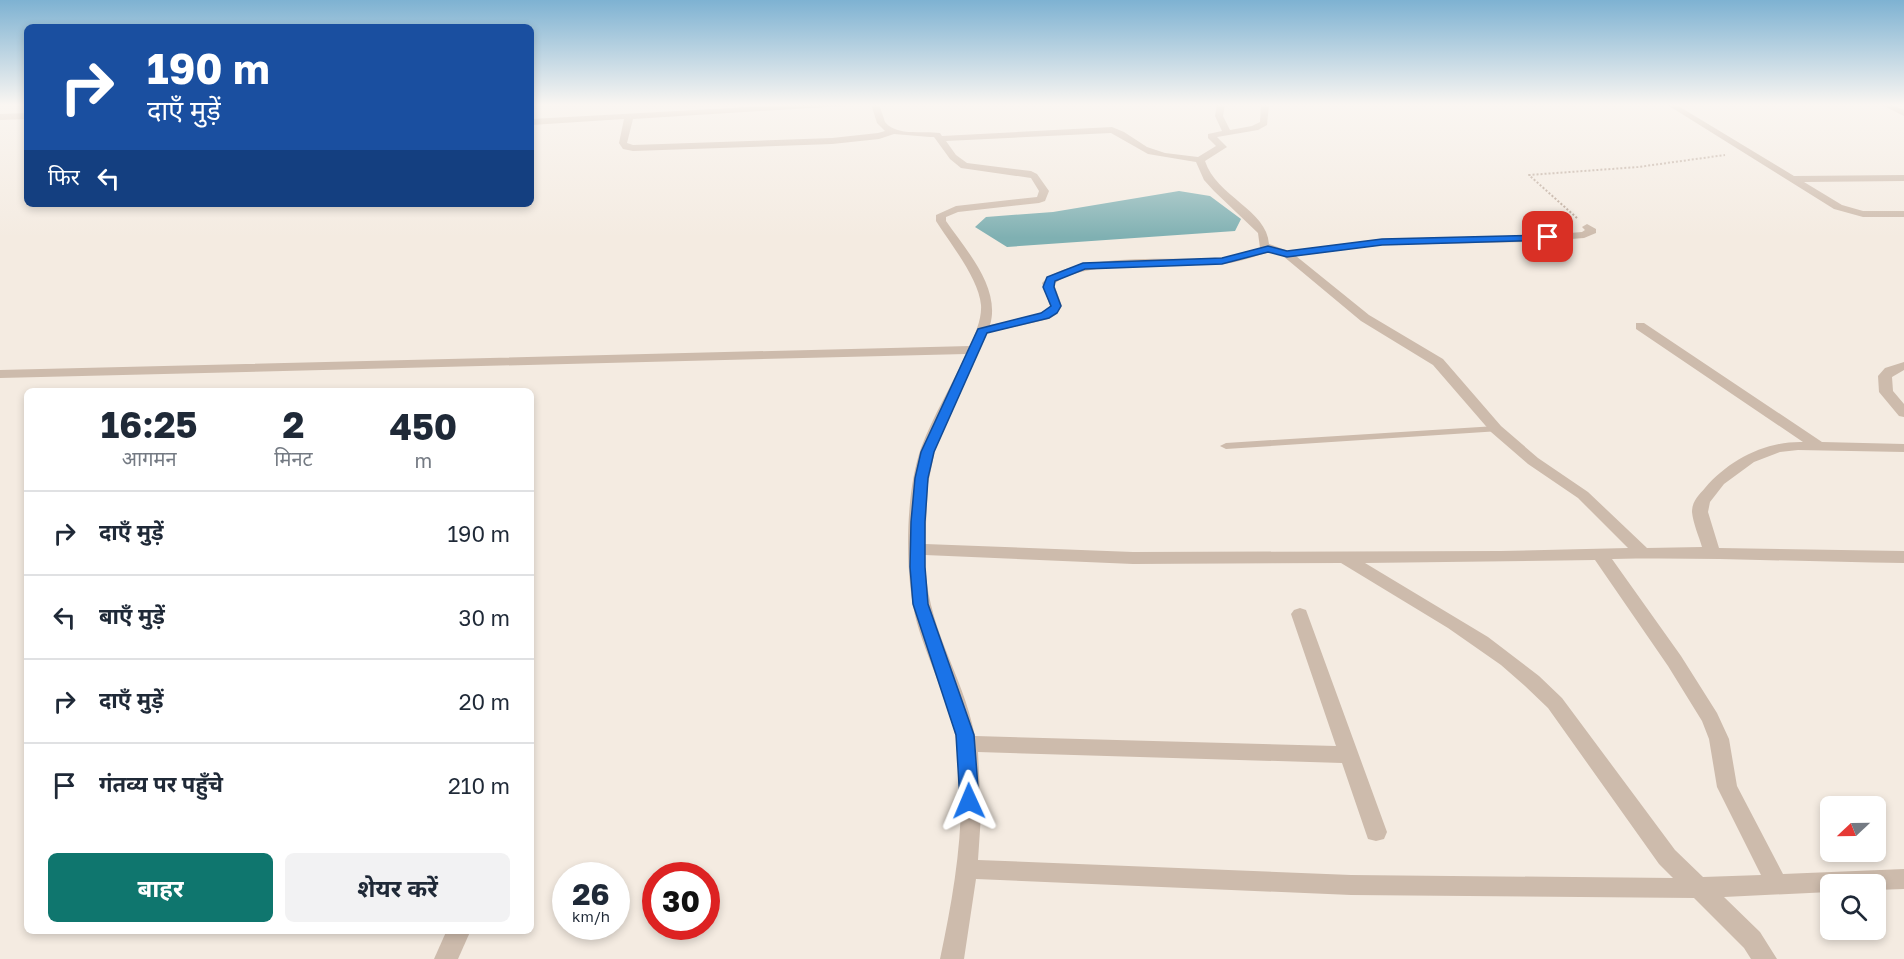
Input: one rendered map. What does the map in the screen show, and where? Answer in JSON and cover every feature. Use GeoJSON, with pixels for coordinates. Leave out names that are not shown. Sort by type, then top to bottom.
{"type":"FeatureCollection","features":[{"type":"Feature","properties":{"kind":"street"},"geometry":{"type":"LineString","coordinates":[[948,149],[964,166],[1028,173],[1034,176],[1044,192],[1041,199],[1035,201],[956,209],[941,215],[941,221],[968,262],[986,297],[988,312],[974,350],[937,425],[927,452],[920,495],[918,549],[921,604],[954,695],[966,744],[970,783],[966,869],[952,959]]}},
{"type":"Feature","properties":{"kind":"street"},"geometry":{"type":"LineString","coordinates":[[1145,149],[1174,157],[1200,160],[1219,149]]}},
{"type":"Feature","properties":{"kind":"street"},"geometry":{"type":"LineString","coordinates":[[1742,149],[1838,207],[1875,215],[1904,214]]}},
{"type":"Feature","properties":{"kind":"street"},"geometry":{"type":"LineString","coordinates":[[1200,160],[1204,172],[1218,189],[1263,232],[1262,243],[1268,249]]}},
{"type":"Feature","properties":{"kind":"street"},"geometry":{"type":"LineString","coordinates":[[1791,179],[1904,178]]}},
{"type":"Feature","properties":{"kind":"street"},"geometry":{"type":"LineString","coordinates":[[982,331],[1045,316],[1053,311],[1056,306],[1048,283],[1050,279],[1074,268],[1222,261],[1268,249],[1287,254],[1382,242],[1532,239],[1584,235],[1592,231],[1587,226]]}},
{"type":"Feature","properties":{"kind":"street"},"geometry":{"type":"LineString","coordinates":[[1287,254],[1365,318],[1438,362],[1496,429],[1533,461],[1583,495],[1642,552]]}},
{"type":"Feature","properties":{"kind":"street"},"geometry":{"type":"LineString","coordinates":[[1640,326],[1817,446]]}},
{"type":"Feature","properties":{"kind":"street"},"geometry":{"type":"LineString","coordinates":[[0,374],[974,350]]}},
{"type":"Feature","properties":{"kind":"street"},"geometry":{"type":"LineString","coordinates":[[1904,366],[1890,370],[1885,376],[1885,384],[1886,392],[1904,413]]}},
{"type":"Feature","properties":{"kind":"street"},"geometry":{"type":"LineString","coordinates":[[1712,552],[1700,512],[1702,501],[1714,486],[1749,459],[1777,448],[1817,446],[1904,448]]}},
{"type":"Feature","properties":{"kind":"street"},"geometry":{"type":"LineString","coordinates":[[918,549],[1133,558],[1501,557],[1642,552],[1904,557]]}},
{"type":"Feature","properties":{"kind":"street"},"geometry":{"type":"LineString","coordinates":[[1599,553],[1663,642],[1704,707],[1718,735],[1722,772],[1727,787],[1777,884]]}},
{"type":"Feature","properties":{"kind":"street"},"geometry":{"type":"LineString","coordinates":[[1343,557],[1476,639],[1533,680],[1555,703],[1642,825],[1667,856],[1752,940],[1765,959]]}},
{"type":"Feature","properties":{"kind":"street"},"geometry":{"type":"LineString","coordinates":[[1300,614],[1376,832]]}},
{"type":"Feature","properties":{"kind":"street"},"geometry":{"type":"LineString","coordinates":[[966,744],[1350,755]]}},
{"type":"Feature","properties":{"kind":"street"},"geometry":{"type":"LineString","coordinates":[[966,869],[1351,885],[1697,888],[1904,879]]}},
{"type":"Feature","properties":{"kind":"street"},"geometry":{"type":"LineString","coordinates":[[446,959],[457,934]]}},
{"type":"Feature","properties":{"kind":"lane"},"geometry":{"type":"LineString","coordinates":[[1226,447],[1496,429]]}},
{"type":"Feature","properties":{"kind":"path"},"geometry":{"type":"LineString","coordinates":[[1587,226],[1529,176],[1638,167],[1750,154]]}},
{"type":"Feature","properties":{"kind":"water"},"geometry":{"type":"Polygon","coordinates":[[[1179,191],[1210,196],[1241,219],[1235,231],[1007,247],[975,227],[986,217],[1053,212],[1179,191]]]}},
{"type":"Feature","properties":{"kind":"route"},"geometry":{"type":"LineString","coordinates":[[969,801],[970,783],[965,735],[954,695],[925,621],[921,604],[917,567],[918,522],[921,478],[927,452],[937,425],[982,331],[1045,316],[1053,311],[1056,306],[1048,287],[1050,279],[1083,266],[1222,261],[1268,249],[1287,254],[1366,243],[1548,237]]}}]}
